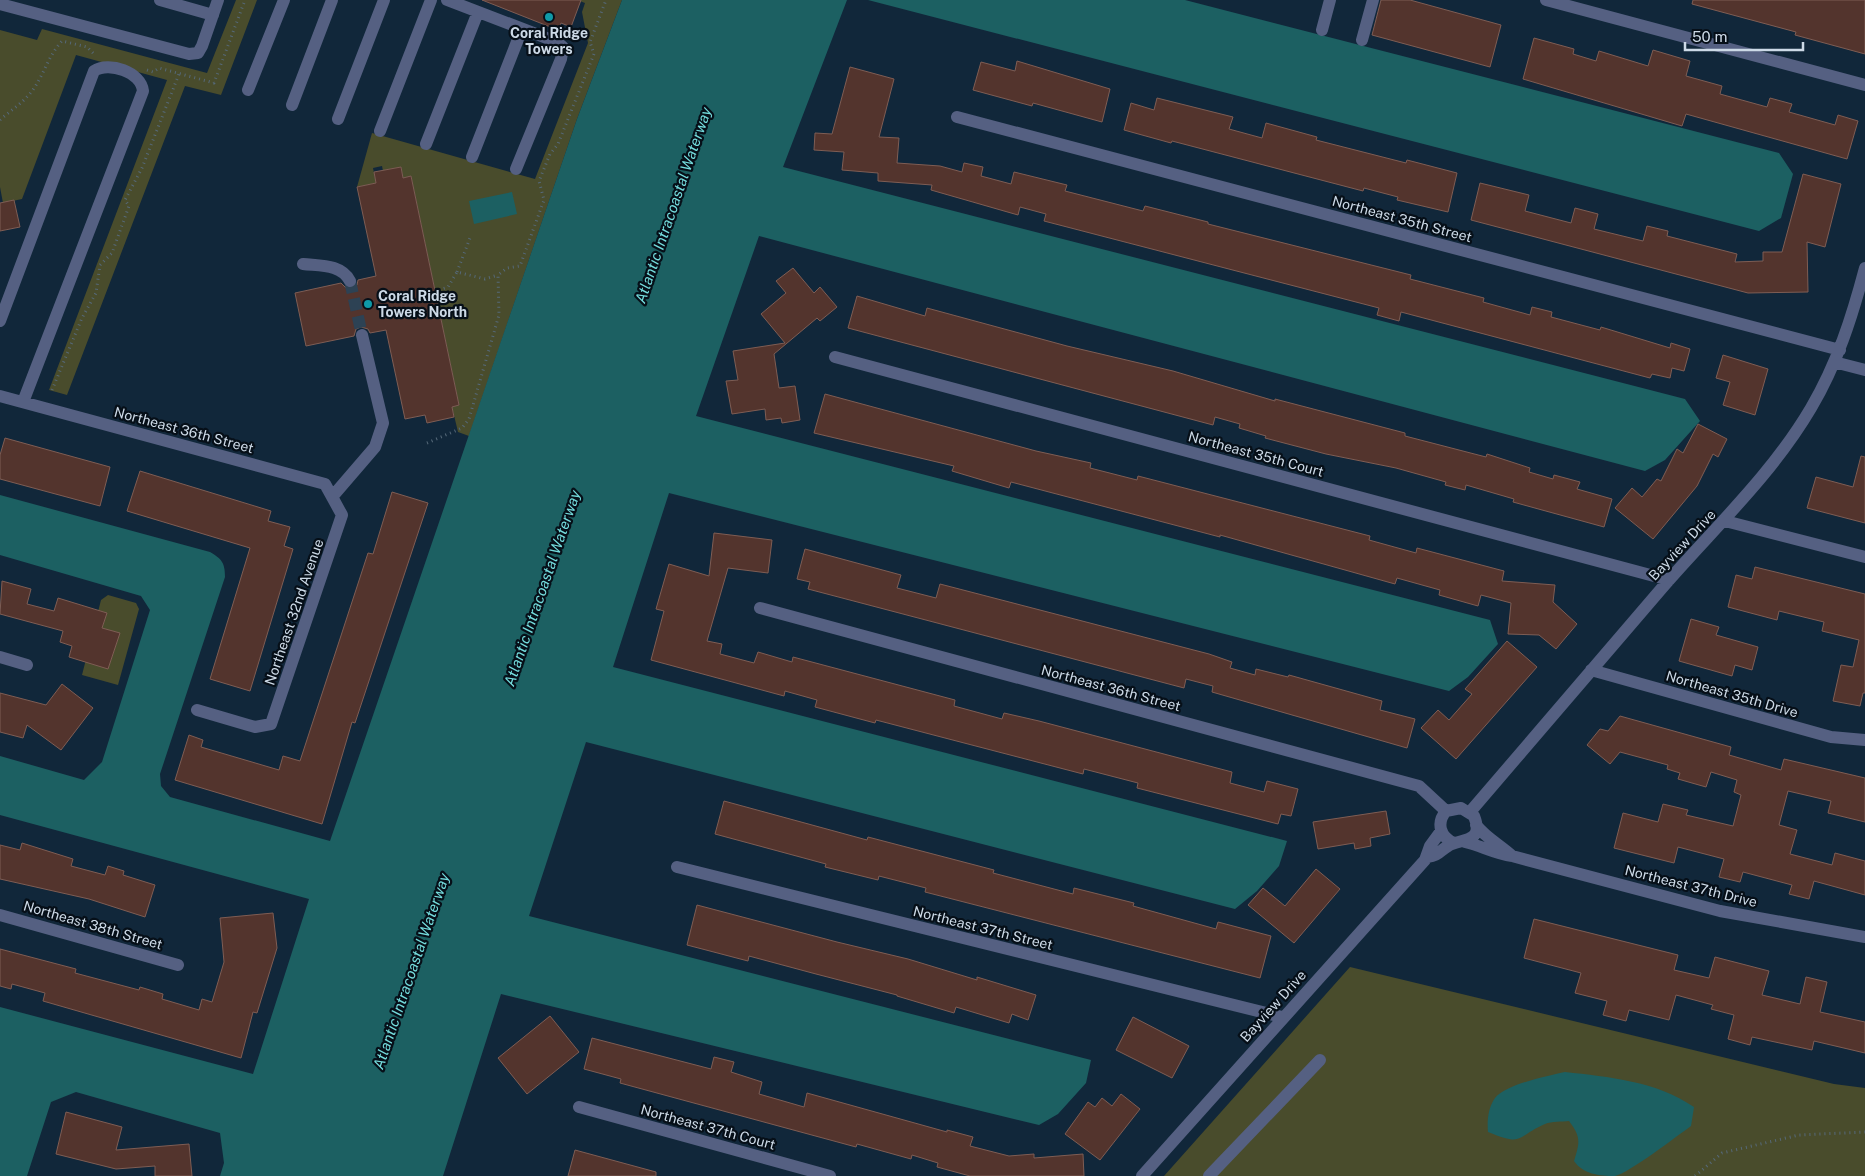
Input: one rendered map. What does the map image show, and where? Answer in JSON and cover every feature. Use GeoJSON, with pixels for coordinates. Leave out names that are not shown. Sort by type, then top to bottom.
{"type":"FeatureCollection","features":[{"type":"Feature","properties":{"kind":"street"},"geometry":{"type":"LineString","coordinates":[[160,0],[213,15]]}},
{"type":"Feature","properties":{"kind":"street"},"geometry":{"type":"LineString","coordinates":[[0,4],[189,54],[198,53],[202,46],[218,0]]}},
{"type":"Feature","properties":{"kind":"street"},"geometry":{"type":"LineString","coordinates":[[248,90],[284,0]]}},
{"type":"Feature","properties":{"kind":"street"},"geometry":{"type":"LineString","coordinates":[[292,105],[332,0]]}},
{"type":"Feature","properties":{"kind":"street"},"geometry":{"type":"LineString","coordinates":[[338,119],[384,0]]}},
{"type":"Feature","properties":{"kind":"street"},"geometry":{"type":"LineString","coordinates":[[380,131],[431,0]]}},
{"type":"Feature","properties":{"kind":"street"},"geometry":{"type":"LineString","coordinates":[[447,0],[557,42],[563,47],[516,169]]}},
{"type":"Feature","properties":{"kind":"street"},"geometry":{"type":"LineString","coordinates":[[1322,30],[1330,0]]}},
{"type":"Feature","properties":{"kind":"street"},"geometry":{"type":"LineString","coordinates":[[1362,40],[1372,0]]}},
{"type":"Feature","properties":{"kind":"street"},"geometry":{"type":"LineString","coordinates":[[1546,0],[1865,85]]}},
{"type":"Feature","properties":{"kind":"street"},"geometry":{"type":"LineString","coordinates":[[426,144],[478,12]]}},
{"type":"Feature","properties":{"kind":"street"},"geometry":{"type":"LineString","coordinates":[[472,157],[522,29]]}},
{"type":"Feature","properties":{"kind":"street"},"geometry":{"type":"LineString","coordinates":[[0,320],[94,71],[101,67],[113,68],[135,76],[142,83],[143,91],[23,402]]}},
{"type":"Feature","properties":{"kind":"street","name":"Northeast 35th Street"},"geometry":{"type":"LineString","coordinates":[[957,117],[1837,356],[1865,370]]}},
{"type":"Feature","properties":{"kind":"street"},"geometry":{"type":"LineString","coordinates":[[303,264],[338,268],[346,274],[350,281]]}},
{"type":"Feature","properties":{"kind":"street","name":"Bayview Drive"},"geometry":{"type":"LineString","coordinates":[[1470,812],[1669,580],[1725,521],[1789,441],[1811,408],[1837,356],[1851,319],[1865,268]]}},
{"type":"Feature","properties":{"kind":"street"},"geometry":{"type":"LineString","coordinates":[[332,497],[375,447],[383,422],[362,335]]}},
{"type":"Feature","properties":{"kind":"street","name":"Northeast 35th Court"},"geometry":{"type":"LineString","coordinates":[[835,357],[1669,580]]}},
{"type":"Feature","properties":{"kind":"street","name":"Northeast 36th Street"},"geometry":{"type":"LineString","coordinates":[[0,396],[325,484],[342,515]]}},
{"type":"Feature","properties":{"kind":"street","name":"Northeast 32nd Avenue"},"geometry":{"type":"LineString","coordinates":[[197,710],[255,727],[271,724],[342,515]]}},
{"type":"Feature","properties":{"kind":"street"},"geometry":{"type":"LineString","coordinates":[[1725,521],[1865,557]]}},
{"type":"Feature","properties":{"kind":"street","name":"Northeast 36th Street"},"geometry":{"type":"LineString","coordinates":[[760,608],[1419,786],[1446,811]]}},
{"type":"Feature","properties":{"kind":"street"},"geometry":{"type":"LineString","coordinates":[[0,657],[27,665]]}},
{"type":"Feature","properties":{"kind":"street","name":"Northeast 35th Drive"},"geometry":{"type":"LineString","coordinates":[[1591,670],[1831,737],[1865,740]]}},
{"type":"Feature","properties":{"kind":"street"},"geometry":{"type":"LineString","coordinates":[[1446,811],[1456,807],[1470,812],[1476,826]]}},
{"type":"Feature","properties":{"kind":"street","name":"Bayview Drive"},"geometry":{"type":"LineString","coordinates":[[1142,1176],[1427,857],[1430,846],[1440,831],[1440,820],[1446,811]]}},
{"type":"Feature","properties":{"kind":"street","name":"Bayview Drive"},"geometry":{"type":"LineString","coordinates":[[1427,857],[1438,855],[1446,847],[1473,836],[1476,826]]}},
{"type":"Feature","properties":{"kind":"street","name":"Northeast 37th Drive"},"geometry":{"type":"LineString","coordinates":[[1476,826],[1484,835],[1501,845],[1512,856]]}},
{"type":"Feature","properties":{"kind":"street"},"geometry":{"type":"LineString","coordinates":[[1440,831],[1444,837],[1459,843]]}},
{"type":"Feature","properties":{"kind":"street","name":"Northeast 37th Drive"},"geometry":{"type":"LineString","coordinates":[[1459,843],[1478,845],[1498,854],[1512,856],[1720,911],[1865,938]]}},
{"type":"Feature","properties":{"kind":"street","name":"Northeast 37th Street"},"geometry":{"type":"LineString","coordinates":[[677,867],[1282,1018]]}},
{"type":"Feature","properties":{"kind":"street","name":"Northeast 38th Street"},"geometry":{"type":"LineString","coordinates":[[0,915],[178,964]]}},
{"type":"Feature","properties":{"kind":"street"},"geometry":{"type":"LineString","coordinates":[[1209,1176],[1320,1060]]}},
{"type":"Feature","properties":{"kind":"street","name":"Northeast 37th Court"},"geometry":{"type":"LineString","coordinates":[[579,1107],[830,1176]]}},
{"type":"Feature","properties":{"kind":"path"},"geometry":{"type":"LineString","coordinates":[[457,272],[485,279],[498,275],[507,268],[520,266],[544,200],[539,181],[550,154],[558,144],[594,54],[590,42],[606,0]]}},
{"type":"Feature","properties":{"kind":"path"},"geometry":{"type":"LineString","coordinates":[[52,390],[82,318],[96,293],[100,265],[112,253],[129,206],[125,200],[142,168],[179,74]]}},
{"type":"Feature","properties":{"kind":"path"},"geometry":{"type":"LineString","coordinates":[[439,290],[448,287],[457,272],[470,238]]}},
{"type":"Feature","properties":{"kind":"path"},"geometry":{"type":"LineString","coordinates":[[427,443],[462,428],[469,419],[499,315],[498,275]]}},
{"type":"Feature","properties":{"kind":"path"},"geometry":{"type":"LineString","coordinates":[[1694,1176],[1722,1152],[1800,1135],[1865,1132]]}},
{"type":"Feature","properties":{"kind":"shaded area"},"geometry":{"type":"Polygon","coordinates":[[[236,0],[257,0],[221,95],[185,86],[67,395],[49,390],[167,80],[76,55],[22,199],[3,203],[0,187],[0,30],[37,40],[42,29],[207,73],[236,0]]]}},
{"type":"Feature","properties":{"kind":"shaded area"},"geometry":{"type":"Polygon","coordinates":[[[577,0],[622,0],[577,119],[469,436],[458,432],[452,407],[459,405],[411,176],[403,178],[401,167],[383,171],[382,166],[373,168],[376,183],[357,187],[372,133],[535,179],[588,43],[582,12],[585,3],[577,0]]]}},
{"type":"Feature","properties":{"kind":"shaded area"},"geometry":{"type":"Polygon","coordinates":[[[108,595],[136,603],[139,609],[118,685],[82,675],[101,600],[108,595]]]}},
{"type":"Feature","properties":{"kind":"shaded area"},"geometry":{"type":"Polygon","coordinates":[[[1350,967],[1834,1084],[1865,1088],[1865,1176],[1164,1176],[1350,967]]]}},
{"type":"Feature","properties":{"kind":"water","name":"Atlantic Intracoastal Waterway"},"geometry":{"type":"Polygon","coordinates":[[[622,0],[847,0],[783,167],[1685,399],[1700,421],[1665,460],[1645,471],[759,236],[696,416],[1490,620],[1498,644],[1468,677],[1449,691],[669,493],[613,667],[1287,841],[1279,866],[1257,891],[1235,909],[586,742],[529,916],[1091,1060],[1086,1083],[1058,1114],[1039,1125],[501,994],[443,1176],[220,1176],[224,1163],[220,1133],[76,1092],[51,1102],[27,1176],[0,1176],[0,1007],[253,1074],[309,899],[0,815],[0,756],[84,780],[102,762],[150,610],[141,596],[0,555],[0,495],[210,552],[220,559],[225,577],[160,774],[161,786],[170,797],[330,841],[577,119],[622,0]]]}},
{"type":"Feature","properties":{"kind":"water"},"geometry":{"type":"Polygon","coordinates":[[[868,0],[1185,0],[1779,153],[1793,174],[1781,218],[1759,231],[868,0]]]}},
{"type":"Feature","properties":{"kind":"water"},"geometry":{"type":"Polygon","coordinates":[[[512,192],[517,214],[474,224],[469,201],[512,192]]]}},
{"type":"Feature","properties":{"kind":"water"},"geometry":{"type":"Polygon","coordinates":[[[1565,1072],[1632,1082],[1664,1091],[1694,1107],[1691,1126],[1642,1161],[1615,1176],[1592,1173],[1582,1169],[1574,1161],[1578,1140],[1576,1131],[1569,1121],[1548,1123],[1514,1139],[1508,1139],[1488,1132],[1489,1110],[1500,1093],[1528,1081],[1565,1072]]]}},
{"type":"Feature","properties":{"kind":"building","name":"Coral Ridge Towers"},"geometry":{"type":"Polygon","coordinates":[[[482,0],[581,0],[571,27],[561,23],[558,30],[482,0]]]}},
{"type":"Feature","properties":{"kind":"building"},"geometry":{"type":"Polygon","coordinates":[[[1381,0],[1410,0],[1501,25],[1490,67],[1372,35],[1381,0]]]}},
{"type":"Feature","properties":{"kind":"building"},"geometry":{"type":"Polygon","coordinates":[[[1693,0],[1865,0],[1865,54],[1795,35],[1796,32],[1692,4],[1693,0]]]}},
{"type":"Feature","properties":{"kind":"building"},"geometry":{"type":"Polygon","coordinates":[[[1534,38],[1574,49],[1573,54],[1596,61],[1599,51],[1648,66],[1653,50],[1690,61],[1686,76],[1722,86],[1720,94],[1767,107],[1770,98],[1792,104],[1789,112],[1835,125],[1838,115],[1858,121],[1847,159],[1686,114],[1682,126],[1523,79],[1534,38]]]}},
{"type":"Feature","properties":{"kind":"building"},"geometry":{"type":"Polygon","coordinates":[[[1017,61],[1110,89],[1102,122],[1033,103],[1032,106],[973,90],[981,62],[1015,71],[1017,61]]]}},
{"type":"Feature","properties":{"kind":"building"},"geometry":{"type":"Polygon","coordinates":[[[850,67],[894,79],[879,137],[899,138],[897,163],[940,166],[962,172],[964,163],[983,167],[981,176],[1011,184],[1014,172],[1067,185],[1065,191],[1143,211],[1145,206],[1208,222],[1208,224],[1411,275],[1410,279],[1484,298],[1483,302],[1530,315],[1532,307],[1552,312],[1551,317],[1600,330],[1601,327],[1670,348],[1671,343],[1690,349],[1684,371],[1672,368],[1670,378],[1652,374],[1650,378],[1401,312],[1399,321],[1377,315],[1379,308],[1044,221],[1046,214],[1020,207],[1018,215],[931,190],[932,185],[878,181],[878,173],[842,170],[844,152],[814,150],[815,133],[832,134],[850,67]]]}},
{"type":"Feature","properties":{"kind":"building"},"geometry":{"type":"Polygon","coordinates":[[[1157,98],[1233,117],[1229,129],[1262,138],[1266,123],[1317,137],[1316,140],[1406,163],[1407,160],[1457,173],[1448,212],[1397,200],[1398,197],[1364,188],[1363,191],[1124,130],[1131,103],[1154,110],[1157,98]]]}},
{"type":"Feature","properties":{"kind":"building","name":"Coral Ridge Towers North"},"geometry":{"type":"Polygon","coordinates":[[[401,167],[403,178],[411,176],[459,405],[452,407],[454,417],[427,423],[425,415],[405,419],[386,330],[370,333],[368,329],[361,327],[356,329],[354,336],[306,346],[295,293],[341,283],[346,288],[351,289],[357,285],[358,280],[376,276],[357,187],[376,183],[374,172],[401,167]]]}},
{"type":"Feature","properties":{"kind":"building"},"geometry":{"type":"Polygon","coordinates":[[[1803,174],[1841,184],[1825,247],[1807,242],[1808,292],[1748,293],[1471,220],[1480,183],[1529,195],[1525,211],[1571,223],[1575,208],[1598,214],[1594,229],[1643,241],[1647,226],[1668,231],[1667,236],[1737,254],[1735,262],[1763,261],[1763,252],[1782,252],[1803,174]]]}},
{"type":"Feature","properties":{"kind":"building"},"geometry":{"type":"Polygon","coordinates":[[[14,200],[20,227],[0,231],[0,203],[14,200]]]}},
{"type":"Feature","properties":{"kind":"building"},"geometry":{"type":"Polygon","coordinates":[[[793,268],[814,293],[820,287],[837,307],[820,321],[817,318],[774,354],[779,388],[795,386],[800,420],[782,423],[781,418],[766,420],[765,409],[732,414],[726,381],[738,380],[733,351],[785,343],[761,314],[786,293],[776,281],[793,268]]]}},
{"type":"Feature","properties":{"kind":"building"},"geometry":{"type":"Polygon","coordinates":[[[857,296],[925,316],[927,308],[1067,346],[1173,371],[1275,401],[1275,399],[1405,433],[1405,436],[1486,457],[1487,454],[1530,468],[1529,472],[1553,479],[1554,475],[1580,482],[1577,489],[1612,499],[1604,527],[1513,502],[1514,499],[1466,485],[1465,490],[1445,485],[1446,482],[1396,468],[1326,454],[1265,438],[1266,436],[1239,428],[1240,424],[1215,417],[1213,425],[848,328],[857,296]]]}},
{"type":"Feature","properties":{"kind":"building"},"geometry":{"type":"Polygon","coordinates":[[[1723,355],[1768,369],[1755,415],[1723,405],[1730,382],[1716,378],[1723,355]]]}},
{"type":"Feature","properties":{"kind":"building"},"geometry":{"type":"Polygon","coordinates":[[[825,394],[1036,451],[1091,463],[1090,468],[1137,480],[1138,476],[1370,536],[1369,540],[1416,553],[1417,548],[1504,571],[1502,581],[1555,585],[1553,602],[1577,624],[1556,649],[1539,635],[1508,634],[1511,603],[1481,595],[1478,606],[1439,595],[1440,590],[1397,578],[1395,584],[1220,535],[1220,537],[1011,482],[1009,488],[952,471],[954,466],[814,433],[825,394]]]}},
{"type":"Feature","properties":{"kind":"building"},"geometry":{"type":"Polygon","coordinates":[[[1698,424],[1727,439],[1718,457],[1713,454],[1697,486],[1653,539],[1615,508],[1632,488],[1642,497],[1657,479],[1661,481],[1677,449],[1683,453],[1698,424]]]}},
{"type":"Feature","properties":{"kind":"building"},"geometry":{"type":"Polygon","coordinates":[[[5,438],[110,467],[100,506],[0,479],[0,455],[5,438]]]}},
{"type":"Feature","properties":{"kind":"building"},"geometry":{"type":"Polygon","coordinates":[[[1861,456],[1865,457],[1865,523],[1807,508],[1816,477],[1853,487],[1861,456]]]}},
{"type":"Feature","properties":{"kind":"building"},"geometry":{"type":"Polygon","coordinates":[[[140,471],[271,511],[268,521],[290,527],[284,546],[293,549],[250,691],[210,679],[250,548],[127,511],[140,471]]]}},
{"type":"Feature","properties":{"kind":"building"},"geometry":{"type":"Polygon","coordinates":[[[392,492],[428,503],[355,723],[352,722],[322,824],[175,780],[189,735],[203,740],[201,747],[279,770],[283,756],[300,761],[368,553],[373,554],[392,492]]]}},
{"type":"Feature","properties":{"kind":"building"},"geometry":{"type":"Polygon","coordinates":[[[714,533],[772,540],[768,573],[728,568],[707,641],[722,644],[720,654],[754,663],[758,652],[792,662],[793,657],[955,700],[954,706],[1002,719],[1004,713],[1039,721],[1232,772],[1230,783],[1264,792],[1267,781],[1298,789],[1291,816],[1281,814],[1278,824],[1137,788],[1138,783],[1084,769],[1083,774],[876,720],[875,723],[815,707],[817,700],[785,691],[784,696],[651,660],[664,611],[656,609],[669,564],[709,576],[714,533]]]}},
{"type":"Feature","properties":{"kind":"building"},"geometry":{"type":"Polygon","coordinates":[[[805,549],[901,575],[897,588],[936,598],[940,584],[1209,654],[1232,662],[1230,668],[1255,675],[1256,669],[1288,677],[1289,675],[1382,701],[1380,710],[1415,719],[1407,748],[1212,692],[1213,686],[1186,679],[1184,688],[808,589],[810,582],[797,579],[805,549]]]}},
{"type":"Feature","properties":{"kind":"building"},"geometry":{"type":"Polygon","coordinates":[[[1755,567],[1865,594],[1865,693],[1863,693],[1860,706],[1833,701],[1841,665],[1853,667],[1859,640],[1822,631],[1824,622],[1779,611],[1777,620],[1728,607],[1736,575],[1752,579],[1755,567]]]}},
{"type":"Feature","properties":{"kind":"building"},"geometry":{"type":"Polygon","coordinates":[[[2,581],[31,589],[27,604],[54,611],[58,598],[107,613],[102,628],[120,633],[108,669],[69,657],[72,646],[60,642],[63,631],[0,614],[2,581]]]}},
{"type":"Feature","properties":{"kind":"building"},"geometry":{"type":"Polygon","coordinates":[[[1691,619],[1719,627],[1716,635],[1758,647],[1752,670],[1735,665],[1732,676],[1679,661],[1691,619]]]}},
{"type":"Feature","properties":{"kind":"building"},"geometry":{"type":"Polygon","coordinates":[[[1507,641],[1537,667],[1456,759],[1421,728],[1438,710],[1449,720],[1472,694],[1465,689],[1507,641]]]}},
{"type":"Feature","properties":{"kind":"building"},"geometry":{"type":"Polygon","coordinates":[[[62,684],[93,708],[61,750],[27,725],[23,738],[0,732],[0,693],[46,705],[62,684]]]}},
{"type":"Feature","properties":{"kind":"building"},"geometry":{"type":"Polygon","coordinates":[[[1620,716],[1731,747],[1729,755],[1781,770],[1784,759],[1865,778],[1865,822],[1828,813],[1831,801],[1788,791],[1779,825],[1797,830],[1790,854],[1832,865],[1835,853],[1865,861],[1865,895],[1814,881],[1809,899],[1789,894],[1792,885],[1743,872],[1740,882],[1719,877],[1724,859],[1678,847],[1674,863],[1614,848],[1623,813],[1658,822],[1663,804],[1688,810],[1686,815],[1733,826],[1741,795],[1734,792],[1737,780],[1711,772],[1706,787],[1678,779],[1680,773],[1667,769],[1668,765],[1620,752],[1610,764],[1587,745],[1600,729],[1608,731],[1620,716]]]}},
{"type":"Feature","properties":{"kind":"building"},"geometry":{"type":"Polygon","coordinates":[[[724,801],[867,840],[868,837],[994,870],[993,873],[1073,894],[1074,888],[1134,903],[1133,906],[1216,929],[1218,922],[1271,936],[1260,978],[925,892],[926,888],[879,876],[878,880],[825,867],[826,864],[715,834],[724,801]]]}},
{"type":"Feature","properties":{"kind":"building"},"geometry":{"type":"Polygon","coordinates":[[[1386,811],[1390,834],[1370,838],[1371,846],[1355,849],[1354,843],[1318,849],[1313,822],[1386,811]]]}},
{"type":"Feature","properties":{"kind":"building"},"geometry":{"type":"Polygon","coordinates":[[[22,843],[73,859],[71,866],[105,875],[108,866],[124,871],[123,875],[155,885],[145,917],[89,899],[0,879],[0,845],[20,850],[22,843]]]}},
{"type":"Feature","properties":{"kind":"building"},"geometry":{"type":"Polygon","coordinates":[[[1316,869],[1340,889],[1294,943],[1248,905],[1263,888],[1285,906],[1316,869]]]}},
{"type":"Feature","properties":{"kind":"building"},"geometry":{"type":"Polygon","coordinates":[[[697,905],[908,959],[977,980],[977,977],[1036,995],[1028,1020],[1012,1014],[1009,1023],[956,1007],[954,1013],[897,995],[749,956],[748,961],[687,945],[697,905]]]}},
{"type":"Feature","properties":{"kind":"building"},"geometry":{"type":"Polygon","coordinates":[[[273,913],[277,948],[257,1013],[253,1012],[241,1058],[43,1001],[45,993],[12,984],[11,989],[0,986],[0,949],[76,969],[75,973],[139,990],[140,987],[163,994],[162,999],[199,1010],[202,999],[212,1002],[224,962],[220,918],[273,913]]]}},
{"type":"Feature","properties":{"kind":"building"},"geometry":{"type":"Polygon","coordinates":[[[1534,919],[1678,955],[1674,970],[1709,978],[1715,957],[1769,971],[1762,995],[1800,1004],[1806,977],[1827,982],[1820,1012],[1865,1022],[1865,1053],[1814,1041],[1812,1050],[1752,1037],[1750,1045],[1728,1039],[1734,1015],[1711,1009],[1713,1005],[1676,995],[1669,1020],[1629,1010],[1626,1021],[1603,1015],[1607,1001],[1575,993],[1581,973],[1524,958],[1534,919]]]}},
{"type":"Feature","properties":{"kind":"building"},"geometry":{"type":"Polygon","coordinates":[[[550,1016],[579,1052],[527,1094],[498,1058],[550,1016]]]}},
{"type":"Feature","properties":{"kind":"building"},"geometry":{"type":"Polygon","coordinates":[[[1133,1017],[1189,1046],[1172,1078],[1116,1050],[1133,1017]]]}},
{"type":"Feature","properties":{"kind":"building"},"geometry":{"type":"Polygon","coordinates":[[[592,1038],[711,1069],[714,1057],[734,1062],[731,1072],[762,1082],[759,1094],[804,1107],[807,1093],[947,1132],[947,1130],[973,1137],[970,1146],[1009,1156],[1034,1154],[1034,1158],[1083,1154],[1084,1176],[970,1176],[937,1167],[938,1163],[912,1155],[911,1159],[857,1144],[856,1147],[620,1083],[621,1079],[584,1069],[592,1038]]]}},
{"type":"Feature","properties":{"kind":"building"},"geometry":{"type":"Polygon","coordinates":[[[1121,1094],[1140,1109],[1100,1160],[1065,1134],[1088,1102],[1095,1107],[1102,1098],[1112,1106],[1121,1094]]]}},
{"type":"Feature","properties":{"kind":"building"},"geometry":{"type":"Polygon","coordinates":[[[66,1112],[122,1127],[116,1150],[189,1144],[192,1176],[155,1176],[155,1166],[116,1169],[56,1154],[66,1112]]]}},
{"type":"Feature","properties":{"kind":"building"},"geometry":{"type":"Polygon","coordinates":[[[575,1150],[656,1172],[656,1176],[568,1176],[575,1150]]]}},
{"type":"Feature","properties":{"kind":"tunnel"},"geometry":{"type":"LineString","coordinates":[[350,281],[362,335]]}},
{"type":"Feature","properties":{"kind":"place","name":"Coral Ridge Towers"},"geometry":{"type":"Point","coordinates":[549,17]}},
{"type":"Feature","properties":{"kind":"place","name":"Coral Ridge Towers North"},"geometry":{"type":"Point","coordinates":[368,304]}}]}
